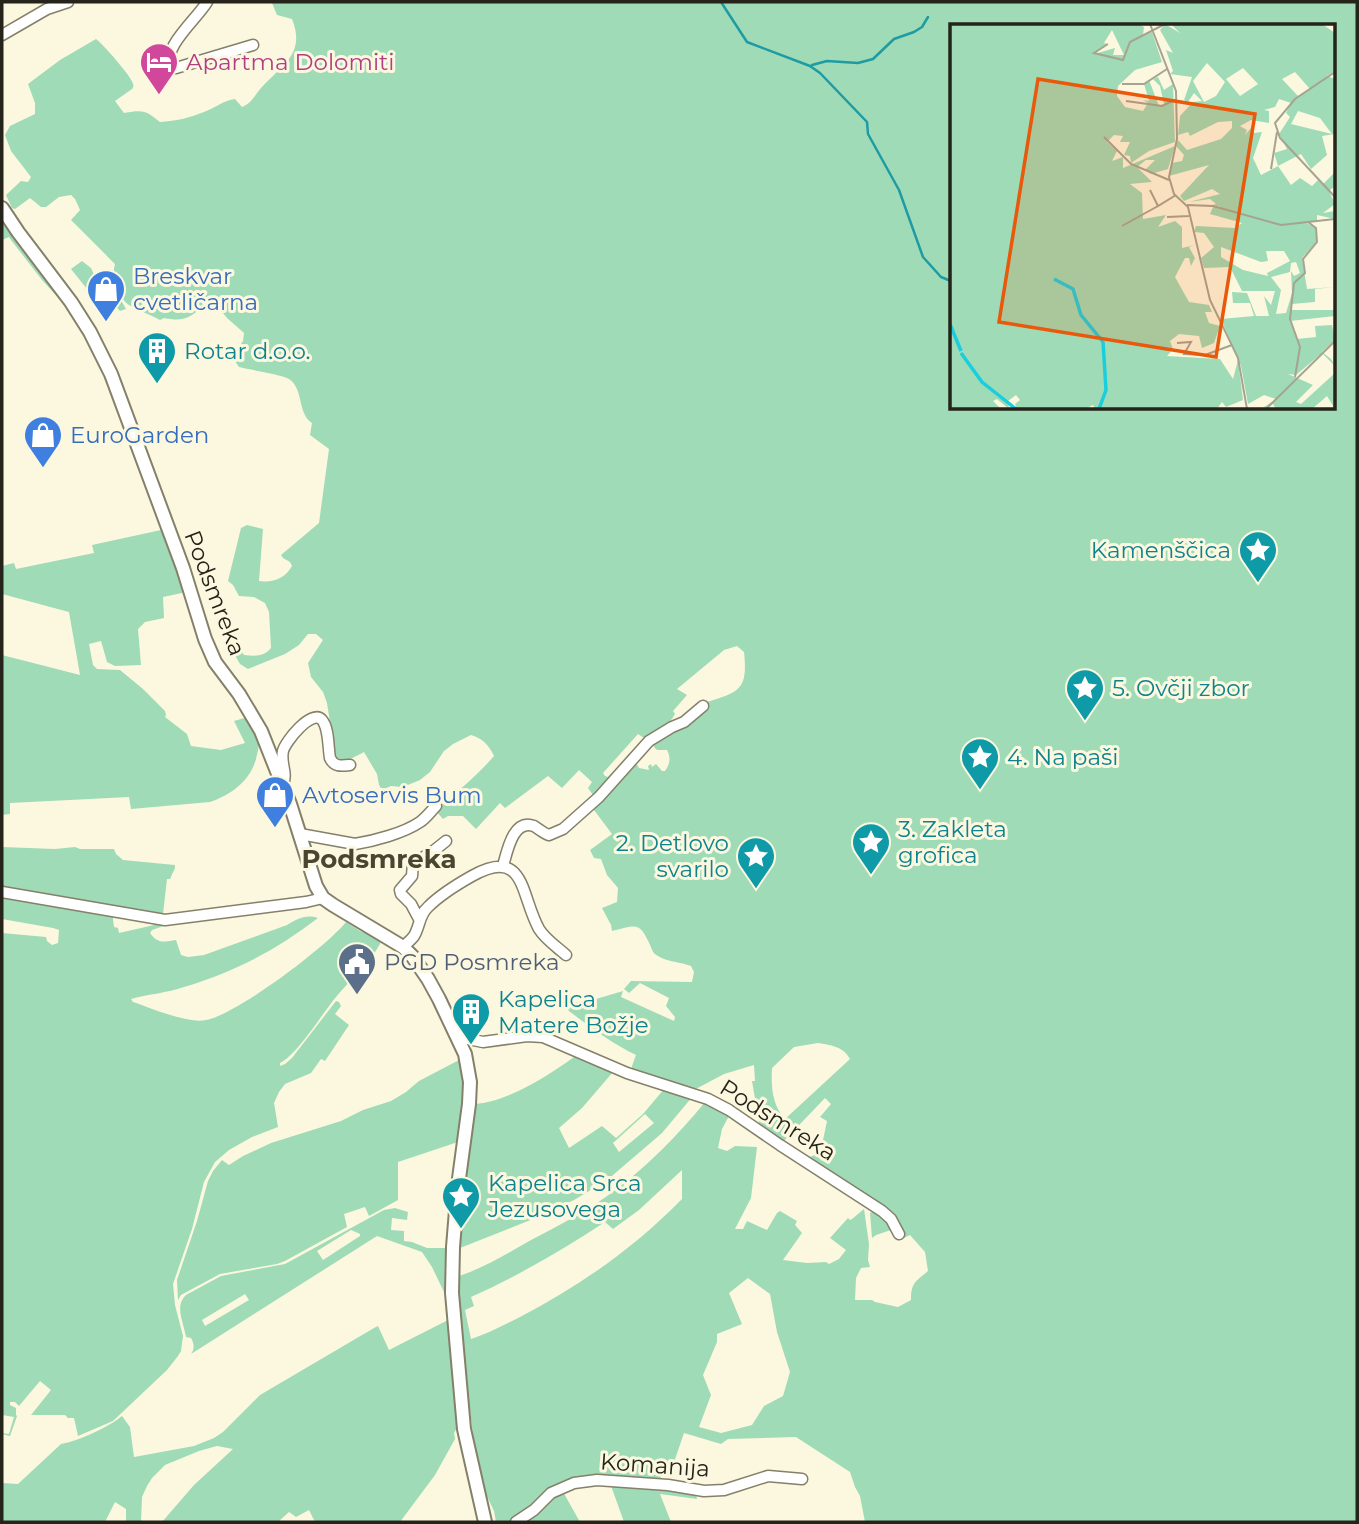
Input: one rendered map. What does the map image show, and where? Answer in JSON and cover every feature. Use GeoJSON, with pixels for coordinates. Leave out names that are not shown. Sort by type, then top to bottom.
{"type":"FeatureCollection","features":[{"type":"Feature","properties":{"kind":"street"},"geometry":{"type":"LineString","coordinates":[[2,35],[21,22],[68,2]]}},
{"type":"Feature","properties":{"kind":"street"},"geometry":{"type":"LineString","coordinates":[[207,2],[181,34],[170,55],[170,68],[253,45]]}},
{"type":"Feature","properties":{"kind":"street","name":"Podsmreka"},"geometry":{"type":"LineString","coordinates":[[2,208],[67,296],[96,343],[123,405],[215,662],[239,694],[261,731],[283,784],[316,886],[323,898]]}},
{"type":"Feature","properties":{"kind":"street"},"geometry":{"type":"LineString","coordinates":[[503,866],[515,832],[520,827],[536,827],[549,835],[563,829],[599,797],[649,741],[684,722],[703,706]]}},
{"type":"Feature","properties":{"kind":"street"},"geometry":{"type":"LineString","coordinates":[[283,784],[286,777],[282,753],[284,747],[312,717],[317,716],[324,724],[332,762],[337,766],[349,765]]}},
{"type":"Feature","properties":{"kind":"street"},"geometry":{"type":"LineString","coordinates":[[300,834],[355,844],[363,843],[409,828],[420,822],[436,806]]}},
{"type":"Feature","properties":{"kind":"street"},"geometry":{"type":"LineString","coordinates":[[419,919],[400,890],[412,876],[413,863],[446,841]]}},
{"type":"Feature","properties":{"kind":"street"},"geometry":{"type":"LineString","coordinates":[[402,947],[416,932],[419,919],[425,910],[455,886],[495,865],[510,869],[518,877],[539,929],[566,955]]}},
{"type":"Feature","properties":{"kind":"street"},"geometry":{"type":"LineString","coordinates":[[2,892],[164,920],[323,898],[402,947],[420,967],[465,1054],[470,1082],[453,1247],[453,1293],[464,1429],[485,1522]]}},
{"type":"Feature","properties":{"kind":"street","name":"Podsmreka"},"geometry":{"type":"LineString","coordinates":[[458,1038],[483,1042],[543,1037],[627,1073],[708,1099],[729,1110],[882,1211],[891,1219],[899,1234]]}},
{"type":"Feature","properties":{"kind":"street","name":"Komanija"},"geometry":{"type":"LineString","coordinates":[[516,1522],[534,1510],[551,1493],[574,1483],[597,1480],[668,1485],[704,1492],[724,1490],[768,1476],[802,1479]]}},
{"type":"Feature","properties":{"kind":"green space"},"geometry":{"type":"Polygon","coordinates":[[[273,2],[1357,2],[1357,1522],[865,1522],[860,1496],[850,1472],[796,1437],[728,1439],[721,1444],[684,1433],[671,1471],[662,1469],[660,1482],[594,1477],[580,1480],[560,1486],[512,1522],[496,1522],[483,1488],[473,1436],[462,1340],[459,1276],[496,1260],[610,1194],[661,1150],[706,1101],[730,1114],[722,1129],[718,1148],[727,1151],[735,1146],[757,1147],[751,1198],[735,1229],[743,1229],[747,1221],[767,1230],[780,1211],[797,1221],[795,1225],[802,1233],[783,1260],[829,1264],[839,1259],[846,1250],[830,1238],[848,1218],[852,1219],[864,1209],[870,1267],[861,1268],[856,1278],[855,1300],[872,1300],[898,1307],[911,1300],[915,1283],[928,1271],[925,1252],[910,1235],[904,1238],[893,1218],[808,1161],[807,1158],[825,1151],[823,1140],[827,1121],[820,1117],[831,1104],[825,1098],[781,1144],[760,1128],[752,1081],[755,1081],[754,1065],[724,1074],[692,1091],[684,1089],[632,1072],[636,1055],[561,1005],[623,991],[621,997],[674,1021],[675,1017],[666,1006],[669,998],[640,983],[629,993],[624,989],[631,981],[692,982],[694,972],[691,966],[666,960],[655,954],[644,933],[637,927],[612,931],[602,908],[617,902],[618,888],[607,875],[601,859],[594,858],[590,850],[612,834],[594,810],[595,804],[635,761],[639,768],[649,770],[648,766],[656,764],[665,771],[669,761],[667,750],[657,750],[652,741],[688,723],[707,709],[707,702],[734,692],[745,674],[744,652],[737,646],[724,650],[677,689],[687,695],[673,711],[675,714],[671,720],[647,740],[595,798],[588,788],[592,782],[579,770],[562,788],[548,776],[505,808],[500,803],[476,829],[463,816],[448,816],[443,819],[436,811],[494,756],[482,740],[471,735],[453,744],[420,780],[403,787],[391,786],[382,790],[377,774],[364,752],[347,760],[337,758],[327,703],[323,692],[311,677],[308,663],[323,640],[316,634],[308,634],[299,645],[285,654],[248,669],[240,664],[232,650],[236,644],[244,655],[256,656],[271,648],[269,612],[265,603],[254,597],[239,596],[228,581],[241,528],[247,525],[263,529],[259,581],[273,581],[286,574],[292,566],[281,555],[319,523],[329,449],[310,435],[312,423],[304,413],[294,383],[272,374],[239,367],[232,357],[243,341],[244,333],[219,308],[204,305],[186,318],[160,320],[125,301],[118,292],[115,281],[115,264],[71,220],[80,210],[71,195],[59,197],[46,207],[41,207],[30,198],[15,209],[12,208],[6,195],[21,181],[28,182],[31,177],[11,151],[5,135],[10,126],[35,114],[35,103],[28,84],[60,60],[96,39],[132,80],[132,89],[115,101],[124,113],[144,112],[160,122],[193,116],[235,99],[242,107],[245,106],[284,65],[294,50],[296,31],[292,19],[277,15],[273,2]],[[638,734],[603,773],[605,776],[608,777],[644,738],[638,734]],[[818,1043],[794,1047],[772,1068],[773,1095],[777,1108],[785,1119],[850,1059],[840,1049],[818,1043]],[[682,1170],[639,1210],[613,1229],[605,1222],[540,1262],[471,1297],[474,1306],[465,1310],[471,1339],[543,1305],[585,1279],[645,1234],[682,1199],[682,1170]],[[748,1278],[729,1293],[742,1324],[717,1334],[717,1342],[703,1375],[711,1395],[699,1427],[721,1433],[752,1425],[764,1406],[783,1396],[790,1372],[777,1332],[770,1294],[748,1278]]]}},
{"type":"Feature","properties":{"kind":"green space"},"geometry":{"type":"Polygon","coordinates":[[[2,216],[63,303],[9,237],[2,240],[2,216]]]}},
{"type":"Feature","properties":{"kind":"green space"},"geometry":{"type":"Polygon","coordinates":[[[82,261],[91,268],[95,277],[107,276],[126,309],[120,311],[112,302],[96,309],[95,299],[71,269],[82,261]]]}},
{"type":"Feature","properties":{"kind":"green space"},"geometry":{"type":"Polygon","coordinates":[[[161,530],[185,591],[163,597],[164,618],[145,622],[138,629],[141,665],[115,666],[107,662],[101,641],[89,644],[93,665],[97,669],[120,670],[143,689],[165,711],[165,717],[187,734],[191,746],[221,750],[245,743],[234,721],[248,717],[259,743],[253,767],[232,791],[210,802],[131,809],[129,797],[10,803],[10,814],[2,815],[2,655],[80,675],[69,612],[2,594],[2,566],[14,563],[16,569],[94,553],[92,545],[161,530]]]}},
{"type":"Feature","properties":{"kind":"green space"},"geometry":{"type":"Polygon","coordinates":[[[2,847],[114,849],[123,860],[175,865],[170,879],[167,879],[163,914],[150,916],[2,889],[2,847]]]}},
{"type":"Feature","properties":{"kind":"green space"},"geometry":{"type":"Polygon","coordinates":[[[2,895],[114,915],[114,927],[118,928],[119,933],[172,923],[150,933],[162,941],[176,940],[181,955],[188,957],[204,955],[302,918],[318,918],[271,950],[237,967],[178,989],[131,999],[180,1018],[198,1021],[220,1015],[258,993],[301,963],[346,922],[380,939],[381,942],[301,1043],[280,1063],[280,1066],[292,1058],[336,1001],[339,1002],[341,1006],[335,1014],[349,1025],[325,1061],[321,1059],[311,1073],[285,1084],[279,1092],[274,1103],[278,1127],[229,1150],[215,1162],[204,1182],[192,1229],[173,1284],[183,1336],[178,1356],[167,1370],[113,1421],[78,1436],[74,1418],[65,1415],[31,1415],[51,1390],[40,1381],[19,1406],[10,1402],[10,1405],[16,1408],[17,1416],[10,1436],[2,1434],[9,1434],[14,1417],[2,1415],[2,933],[46,937],[52,945],[58,943],[59,930],[2,919],[2,895]]]}},
{"type":"Feature","properties":{"kind":"green space"},"geometry":{"type":"Polygon","coordinates":[[[575,1054],[613,1072],[582,1108],[559,1128],[569,1148],[602,1126],[616,1138],[643,1114],[665,1088],[693,1096],[662,1133],[606,1181],[538,1217],[458,1247],[461,1203],[475,1104],[514,1093],[540,1080],[575,1054]],[[645,1114],[613,1143],[619,1152],[654,1123],[645,1114]]]}},
{"type":"Feature","properties":{"kind":"green space"},"geometry":{"type":"Polygon","coordinates":[[[461,1059],[466,1083],[458,1142],[398,1162],[398,1200],[369,1216],[365,1207],[344,1214],[347,1227],[285,1261],[220,1274],[181,1295],[178,1300],[177,1280],[208,1181],[222,1160],[229,1165],[271,1143],[341,1121],[391,1101],[419,1081],[461,1059]]]}},
{"type":"Feature","properties":{"kind":"green space"},"geometry":{"type":"Polygon","coordinates":[[[395,1208],[408,1212],[407,1220],[392,1218],[391,1230],[404,1231],[404,1241],[427,1248],[446,1248],[447,1289],[444,1292],[422,1252],[377,1236],[191,1354],[193,1344],[191,1338],[186,1337],[180,1309],[182,1299],[186,1295],[221,1276],[285,1264],[384,1210],[395,1208]],[[351,1230],[317,1251],[323,1260],[360,1236],[351,1230]],[[245,1294],[202,1320],[205,1326],[249,1300],[245,1294]]]}},
{"type":"Feature","properties":{"kind":"green space"},"geometry":{"type":"Polygon","coordinates":[[[875,1210],[894,1229],[872,1238],[870,1213],[875,1210]]]}},
{"type":"Feature","properties":{"kind":"green space"},"geometry":{"type":"Polygon","coordinates":[[[450,1319],[458,1421],[455,1439],[435,1475],[400,1522],[315,1522],[309,1510],[296,1517],[289,1512],[278,1522],[162,1522],[194,1485],[233,1449],[217,1446],[165,1465],[152,1478],[142,1497],[141,1522],[126,1522],[126,1509],[115,1502],[105,1522],[2,1522],[2,1483],[18,1484],[61,1444],[93,1433],[122,1416],[130,1427],[134,1457],[194,1446],[223,1432],[260,1395],[378,1326],[389,1350],[450,1319]]]}},
{"type":"Feature","properties":{"kind":"green space"},"geometry":{"type":"Polygon","coordinates":[[[610,1483],[695,1490],[697,1499],[660,1494],[671,1522],[624,1522],[610,1483]]]}},
{"type":"Feature","properties":{"kind":"green space"},"geometry":{"type":"Polygon","coordinates":[[[562,1490],[580,1522],[520,1522],[562,1490]]]}},
{"type":"Feature","properties":{"kind":"waterway"},"geometry":{"type":"LineString","coordinates":[[721,2],[747,42],[810,66],[867,122],[868,134],[899,190],[923,257],[941,277],[950,281]]}},
{"type":"Feature","properties":{"kind":"waterway"},"geometry":{"type":"LineString","coordinates":[[812,65],[827,61],[858,63],[873,59],[894,39],[922,27],[928,17]]}},
{"type":"Feature","properties":{"kind":"place","name":"Apartma Dolomiti"},"geometry":{"type":"Point","coordinates":[159,96]}},
{"type":"Feature","properties":{"kind":"place","name":"Breskvar cvetličarna"},"geometry":{"type":"Point","coordinates":[106,323]}},
{"type":"Feature","properties":{"kind":"place","name":"Rotar d.o.o."},"geometry":{"type":"Point","coordinates":[157,385]}},
{"type":"Feature","properties":{"kind":"place","name":"EuroGarden"},"geometry":{"type":"Point","coordinates":[43,469]}},
{"type":"Feature","properties":{"kind":"place","name":"Kamenščica"},"geometry":{"type":"Point","coordinates":[1258,584]}},
{"type":"Feature","properties":{"kind":"place","name":"5. Ovčji zbor"},"geometry":{"type":"Point","coordinates":[1085,722]}},
{"type":"Feature","properties":{"kind":"place","name":"4. Na paši"},"geometry":{"type":"Point","coordinates":[980,791]}},
{"type":"Feature","properties":{"kind":"place","name":"Avtoservis Bum"},"geometry":{"type":"Point","coordinates":[275,829]}},
{"type":"Feature","properties":{"kind":"place","name":"3. Zakleta grofica"},"geometry":{"type":"Point","coordinates":[871,876]}},
{"type":"Feature","properties":{"kind":"place","name":"2. Detlovo svarilo"},"geometry":{"type":"Point","coordinates":[756,890]}},
{"type":"Feature","properties":{"kind":"place","name":"PGD Posmreka"},"geometry":{"type":"Point","coordinates":[357,996]}},
{"type":"Feature","properties":{"kind":"place","name":"Kapelica Matere Božje"},"geometry":{"type":"Point","coordinates":[471,1046]}},
{"type":"Feature","properties":{"kind":"place","name":"Kapelica Srca Jezusovega"},"geometry":{"type":"Point","coordinates":[461,1230]}},
{"type":"Feature","properties":{"kind":"district","name":"Podsmreka"},"geometry":{"type":"Point","coordinates":[379,859]}}]}
